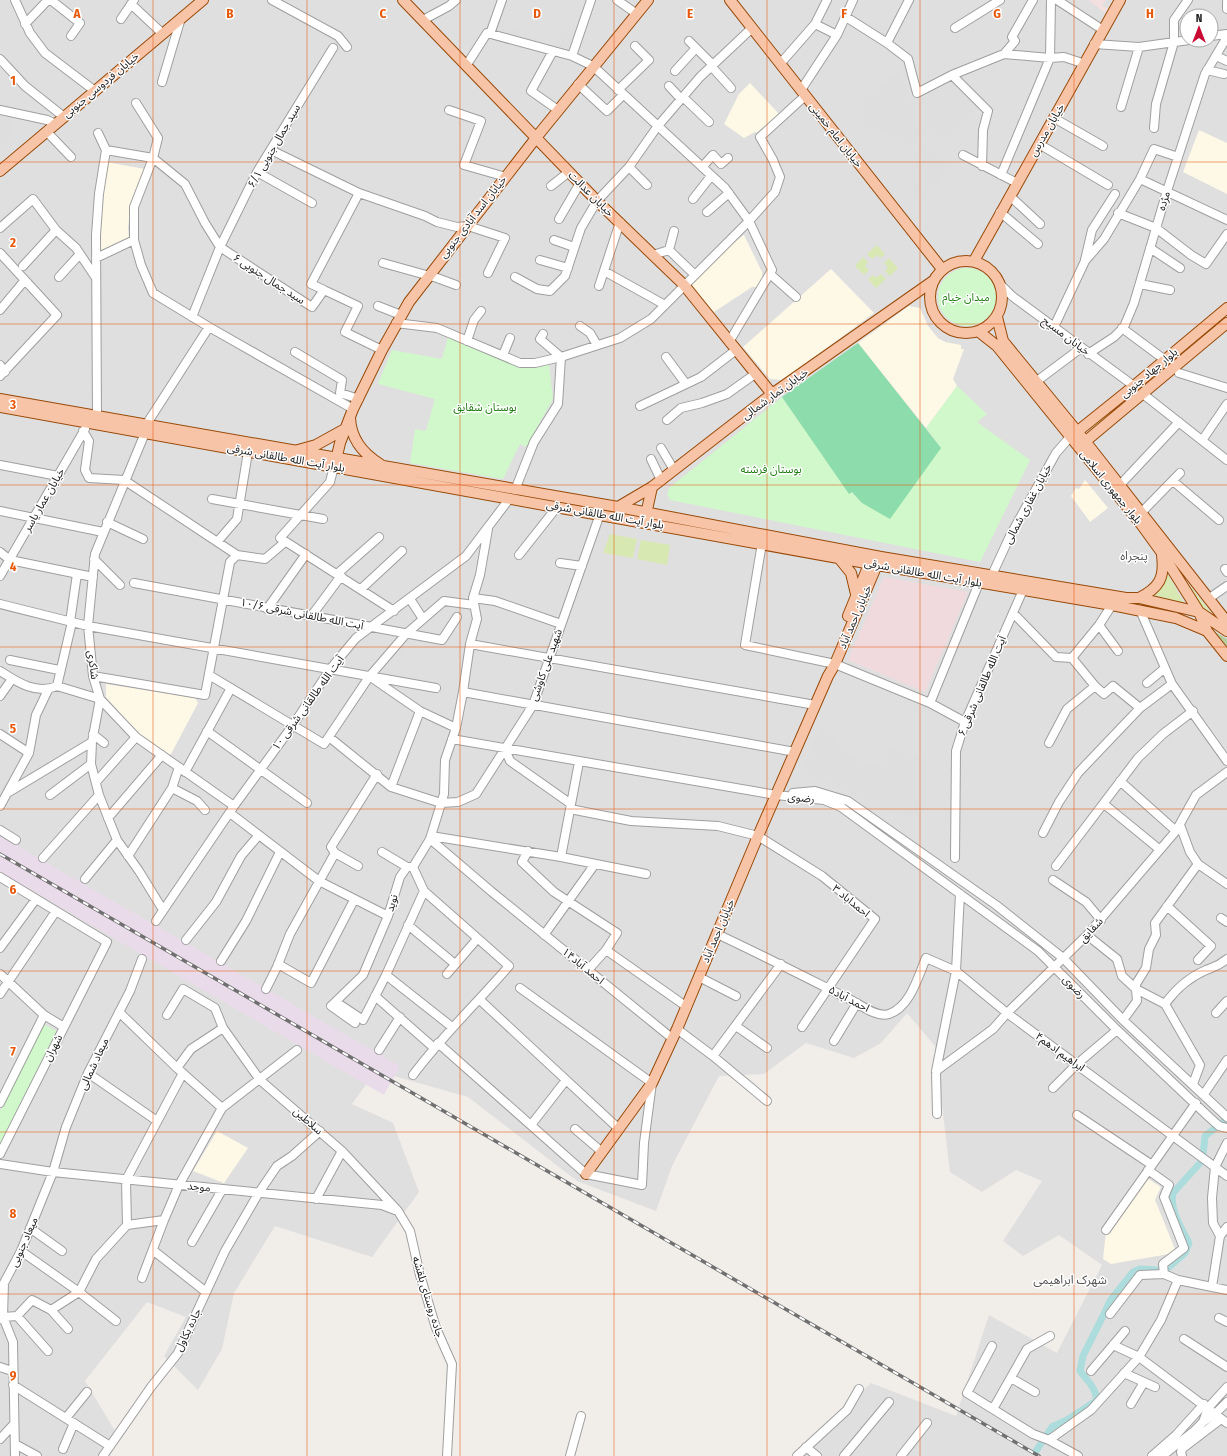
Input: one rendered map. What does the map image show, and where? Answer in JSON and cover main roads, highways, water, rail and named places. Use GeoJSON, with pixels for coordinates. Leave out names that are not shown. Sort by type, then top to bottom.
{"type":"FeatureCollection","features":[{"type":"Feature","properties":{"kind":"main road","name":"خیابان فردوسی جنوبی"},"geometry":{"type":"LineString","coordinates":[[0,171],[203,0]]}},
{"type":"Feature","properties":{"kind":"main road","name":"خیابان عدالت"},"geometry":{"type":"LineString","coordinates":[[403,0],[569,172],[684,285],[772,394]]}},
{"type":"Feature","properties":{"kind":"main road","name":"خیابان اسد آبادی جنوبی"},"geometry":{"type":"LineString","coordinates":[[335,462],[345,429],[352,413],[398,319],[428,275],[578,84],[648,0]]}},
{"type":"Feature","properties":{"kind":"main road","name":"خیابان امام خمینی"},"geometry":{"type":"LineString","coordinates":[[730,0],[942,269]]}},
{"type":"Feature","properties":{"kind":"main road","name":"خیابان مدرس"},"geometry":{"type":"LineString","coordinates":[[974,261],[1000,212],[1120,0]]}},
{"type":"Feature","properties":{"kind":"main road"},"geometry":{"type":"LineString","coordinates":[[963,260],[974,261],[986,266],[994,273],[1000,284],[1002,301],[997,317],[989,325],[978,331],[966,333],[954,331],[943,325],[935,316],[930,305],[929,293],[933,281],[942,269],[952,263],[963,260]]}},
{"type":"Feature","properties":{"kind":"main road","name":"خیابان تمار شمالی"},"geometry":{"type":"LineString","coordinates":[[618,507],[652,487],[772,394],[933,281]]}},
{"type":"Feature","properties":{"kind":"main road","name":"بلوار جهاد جنوبی"},"geometry":{"type":"LineString","coordinates":[[1074,434],[1088,421],[1166,360],[1227,308]]}},
{"type":"Feature","properties":{"kind":"main road","name":"بلوار جمهوری اسلامی"},"geometry":{"type":"LineString","coordinates":[[997,317],[1003,341],[1037,381],[1074,434]]}},
{"type":"Feature","properties":{"kind":"main road","name":"بلوار جهاد جنوبی"},"geometry":{"type":"LineString","coordinates":[[1082,444],[1227,323]]}},
{"type":"Feature","properties":{"kind":"main road","name":"بلوار جمهوری اسلامی"},"geometry":{"type":"LineString","coordinates":[[978,331],[997,346],[1082,444],[1162,553],[1199,612],[1207,631],[1227,656]]}},
{"type":"Feature","properties":{"kind":"main road","name":"بلوار آیت الله طالقانی شرقی"},"geometry":{"type":"LineString","coordinates":[[0,398],[97,417],[248,452],[382,466],[512,494],[557,507],[600,514],[645,517],[875,560],[979,583],[1140,610],[1176,618],[1207,631]]}},
{"type":"Feature","properties":{"kind":"main road","name":"بلوار آیت الله طالقانی شرقی"},"geometry":{"type":"LineString","coordinates":[[0,407],[86,427],[146,429],[295,451],[335,462],[512,494],[618,507],[645,517],[762,543],[838,557],[875,560],[992,575],[1139,598],[1199,612]]}},
{"type":"Feature","properties":{"kind":"main road"},"geometry":{"type":"LineString","coordinates":[[352,413],[350,429],[359,446],[368,456],[382,466]]}},
{"type":"Feature","properties":{"kind":"main road"},"geometry":{"type":"LineString","coordinates":[[1088,421],[1089,430],[1095,432]]}},
{"type":"Feature","properties":{"kind":"main road"},"geometry":{"type":"LineString","coordinates":[[295,451],[316,445],[345,429]]}},
{"type":"Feature","properties":{"kind":"main road","name":"بلوار جمهوری اسلامی"},"geometry":{"type":"LineString","coordinates":[[1082,444],[1141,513],[1227,624]]}},
{"type":"Feature","properties":{"kind":"main road"},"geometry":{"type":"LineString","coordinates":[[645,517],[652,487]]}},
{"type":"Feature","properties":{"kind":"main road"},"geometry":{"type":"LineString","coordinates":[[1139,598],[1151,592],[1160,581],[1163,567],[1162,553]]}},
{"type":"Feature","properties":{"kind":"main road"},"geometry":{"type":"LineString","coordinates":[[838,557],[851,574],[854,581],[856,596]]}},
{"type":"Feature","properties":{"kind":"main road","name":"خیابان احمد آباد"},"geometry":{"type":"LineString","coordinates":[[833,663],[856,596],[875,560]]}},
{"type":"Feature","properties":{"kind":"main road","name":"خیابان احمد آباد"},"geometry":{"type":"LineString","coordinates":[[586,1174],[652,1083],[678,1029],[758,836],[828,676],[875,560]]}},
{"type":"Feature","properties":{"kind":"main road"},"geometry":{"type":"LineString","coordinates":[[1199,612],[1227,624]]}},
{"type":"Feature","properties":{"kind":"waterway"},"geometry":{"type":"LineString","coordinates":[[1203,1155],[1205,1136],[1227,1119]]}},
{"type":"Feature","properties":{"kind":"waterway"},"geometry":{"type":"LineString","coordinates":[[1168,1268],[1185,1253],[1189,1243],[1174,1212],[1172,1199],[1173,1193],[1200,1163]]}},
{"type":"Feature","properties":{"kind":"waterway"},"geometry":{"type":"LineString","coordinates":[[1036,1451],[1052,1427],[1067,1420],[1096,1401],[1093,1389],[1080,1371],[1083,1356],[1110,1301],[1133,1272],[1140,1269],[1159,1270]]}},
{"type":"Feature","properties":{"kind":"railway"},"geometry":{"type":"LineString","coordinates":[[0,854],[1039,1456]]}},
{"type":"Feature","properties":{"kind":"district","name":"پنجراه"},"geometry":{"type":"Point","coordinates":[1134,556]}},
{"type":"Feature","properties":{"kind":"district","name":"شهرک ابراهیمی"},"geometry":{"type":"Point","coordinates":[1070,1280]}},
{"type":"Feature","properties":{"kind":"park label","name":"میدان خیام"},"geometry":{"type":"Point","coordinates":[966,297]}},
{"type":"Feature","properties":{"kind":"park label","name":"بوستان شقایق"},"geometry":{"type":"Point","coordinates":[485,407]}},
{"type":"Feature","properties":{"kind":"park label","name":"بوستان فرشته"},"geometry":{"type":"Point","coordinates":[771,469]}}]}
